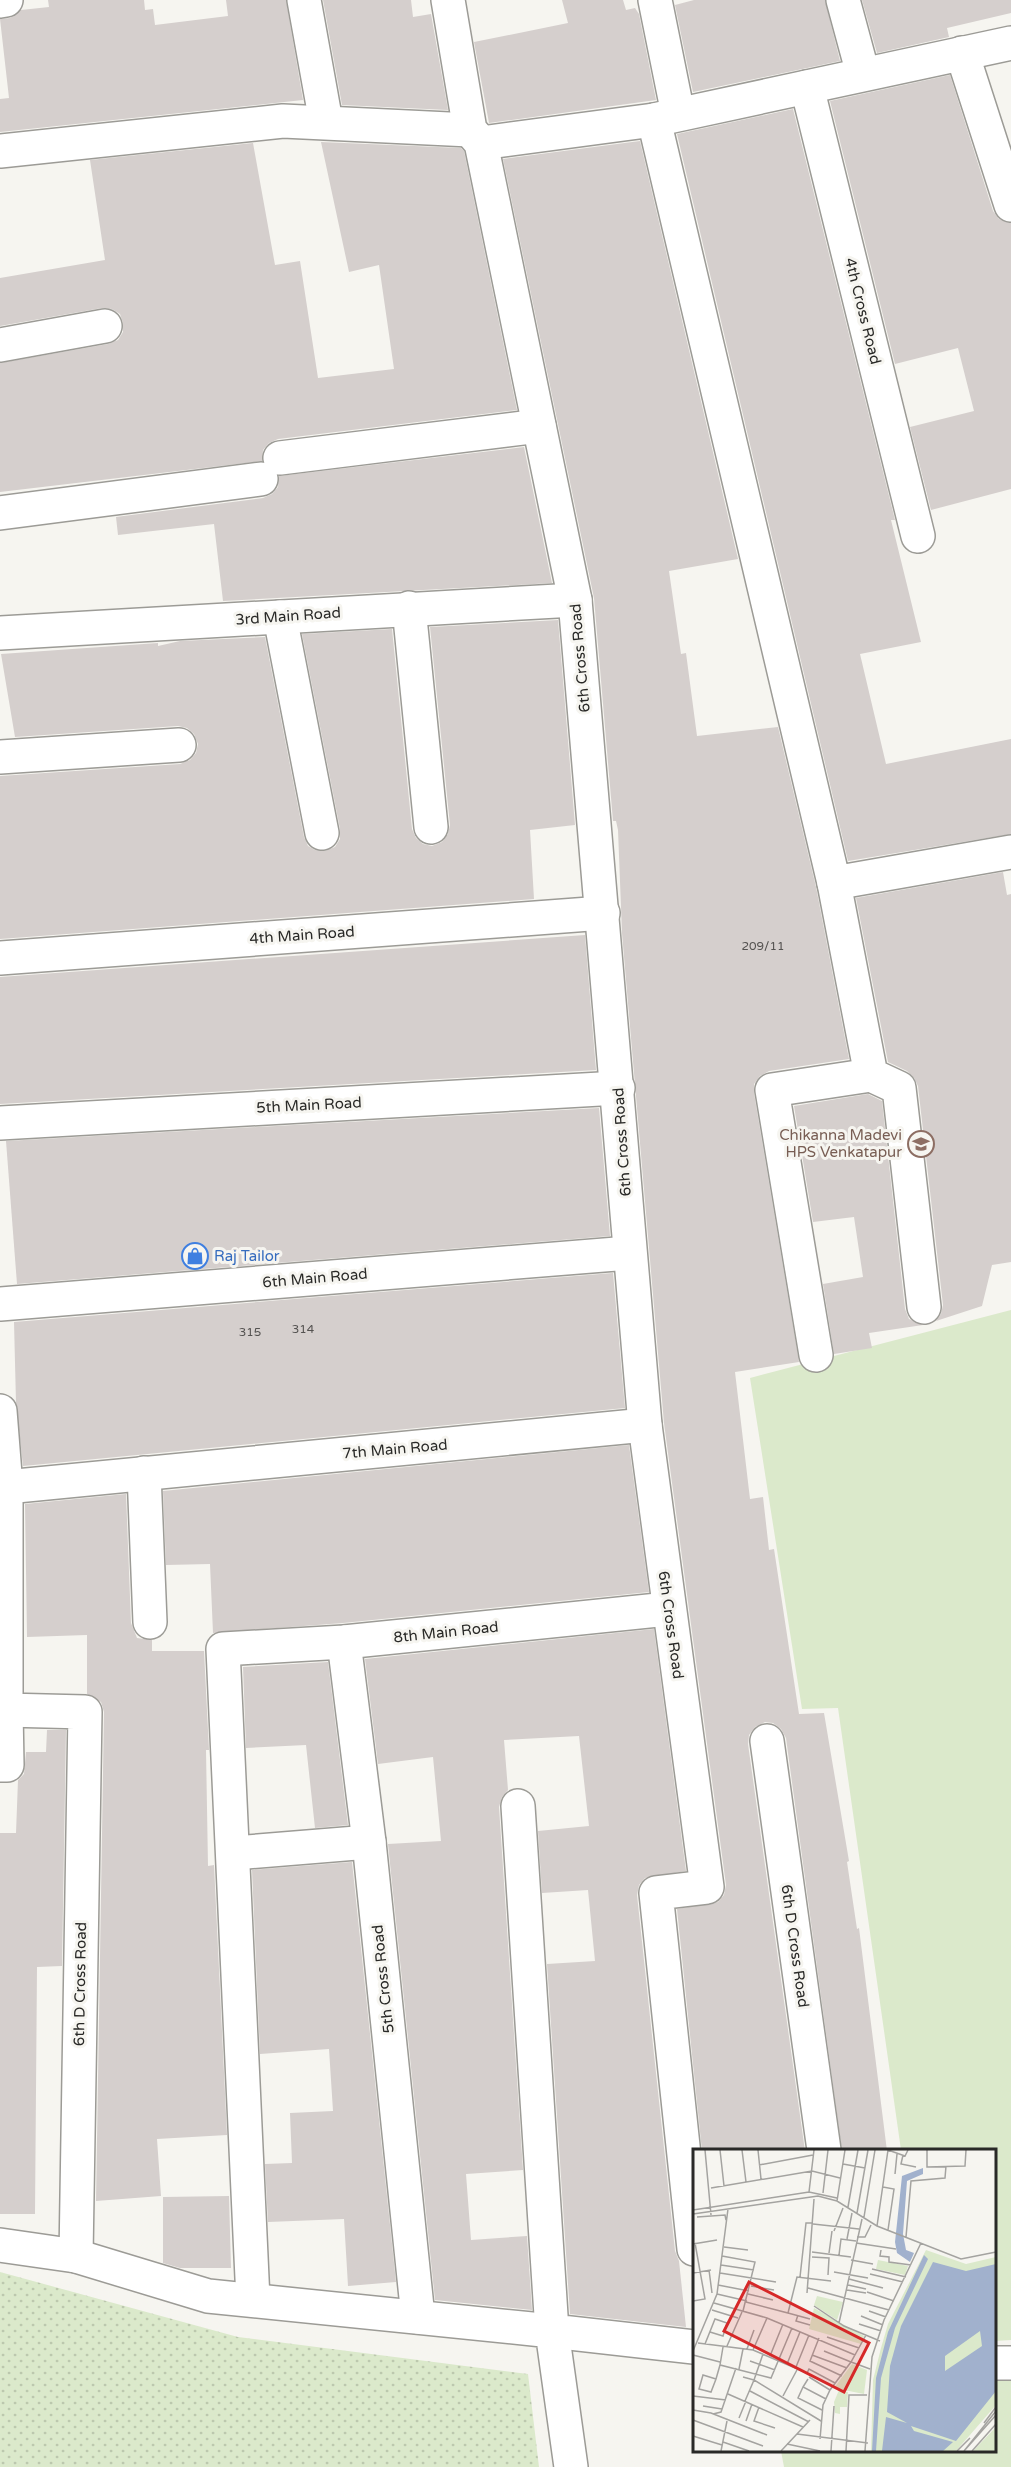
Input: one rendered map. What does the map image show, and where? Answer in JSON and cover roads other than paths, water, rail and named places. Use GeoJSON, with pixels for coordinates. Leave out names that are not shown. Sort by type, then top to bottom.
{"type":"FeatureCollection","features":[{"type":"Feature","properties":{"kind":"street"},"geometry":{"type":"LineString","coordinates":[[0,1],[6,0]]}},
{"type":"Feature","properties":{"kind":"street"},"geometry":{"type":"LineString","coordinates":[[304,0],[326,122]]}},
{"type":"Feature","properties":{"kind":"street","name":"6th Cross Road"},"geometry":{"type":"LineString","coordinates":[[448,0],[575,600],[645,1425],[707,1887],[656,1893],[693,2240]]}},
{"type":"Feature","properties":{"kind":"street"},"geometry":{"type":"LineString","coordinates":[[655,0],[666,117],[834,884],[871,1075]]}},
{"type":"Feature","properties":{"kind":"street"},"geometry":{"type":"LineString","coordinates":[[843,0],[863,75]]}},
{"type":"Feature","properties":{"kind":"street"},"geometry":{"type":"LineString","coordinates":[[0,151],[283,121],[326,122],[476,137],[666,117],[1011,43]]}},
{"type":"Feature","properties":{"kind":"street"},"geometry":{"type":"LineString","coordinates":[[962,53],[1011,205]]}},
{"type":"Feature","properties":{"kind":"street","name":"4th Cross Road"},"geometry":{"type":"LineString","coordinates":[[807,87],[918,536]]}},
{"type":"Feature","properties":{"kind":"street"},"geometry":{"type":"LineString","coordinates":[[0,345],[105,326]]}},
{"type":"Feature","properties":{"kind":"street"},"geometry":{"type":"LineString","coordinates":[[0,513],[539,426]]}},
{"type":"Feature","properties":{"kind":"street","name":"3rd Main Road"},"geometry":{"type":"LineString","coordinates":[[0,633],[575,600]]}},
{"type":"Feature","properties":{"kind":"street"},"geometry":{"type":"LineString","coordinates":[[409,608],[431,827]]}},
{"type":"Feature","properties":{"kind":"street"},"geometry":{"type":"LineString","coordinates":[[280,617],[322,833]]}},
{"type":"Feature","properties":{"kind":"street"},"geometry":{"type":"LineString","coordinates":[[0,757],[179,745]]}},
{"type":"Feature","properties":{"kind":"street"},"geometry":{"type":"LineString","coordinates":[[834,884],[1011,852]]}},
{"type":"Feature","properties":{"kind":"street","name":"4th Main Road"},"geometry":{"type":"LineString","coordinates":[[0,958],[603,913]]}},
{"type":"Feature","properties":{"kind":"street"},"geometry":{"type":"LineString","coordinates":[[816,1355],[772,1090],[871,1075],[899,1088],[924,1307]]}},
{"type":"Feature","properties":{"kind":"street","name":"5th Main Road"},"geometry":{"type":"LineString","coordinates":[[0,1123],[618,1088]]}},
{"type":"Feature","properties":{"kind":"street","name":"6th Main Road"},"geometry":{"type":"LineString","coordinates":[[0,1304],[629,1253]]}},
{"type":"Feature","properties":{"kind":"street"},"geometry":{"type":"LineString","coordinates":[[0,1411],[4,1507],[7,1765],[0,1765]]}},
{"type":"Feature","properties":{"kind":"street","name":"7th Main Road"},"geometry":{"type":"LineString","coordinates":[[4,1507],[144,1473],[645,1425]]}},
{"type":"Feature","properties":{"kind":"street"},"geometry":{"type":"LineString","coordinates":[[144,1473],[150,1623]]}},
{"type":"Feature","properties":{"kind":"street","name":"8th Main Road"},"geometry":{"type":"LineString","coordinates":[[234,1853],[223,1648],[344,1642],[668,1609]]}},
{"type":"Feature","properties":{"kind":"street","name":"5th Cross Road"},"geometry":{"type":"LineString","coordinates":[[344,1642],[369,1842],[418,2317]]}},
{"type":"Feature","properties":{"kind":"street","name":"6th D Cross Road"},"geometry":{"type":"LineString","coordinates":[[6,1710],[85,1712],[76,2256]]}},
{"type":"Feature","properties":{"kind":"street","name":"6th D Cross Road"},"geometry":{"type":"LineString","coordinates":[[767,1742],[824,2149]]}},
{"type":"Feature","properties":{"kind":"street"},"geometry":{"type":"LineString","coordinates":[[518,1806],[552,2331],[571,2467]]}},
{"type":"Feature","properties":{"kind":"street"},"geometry":{"type":"LineString","coordinates":[[253,2300],[234,1853],[369,1842]]}},
{"type":"Feature","properties":{"kind":"street"},"geometry":{"type":"LineString","coordinates":[[0,2245],[76,2256],[208,2296],[693,2347]]}},
{"type":"Feature","properties":{"kind":"place","name":"Chikanna Madevi HPS Venkatapur"},"geometry":{"type":"Point","coordinates":[921,1144]}},
{"type":"Feature","properties":{"kind":"place","name":"Raj Tailor"},"geometry":{"type":"Point","coordinates":[195,1256]}}]}
